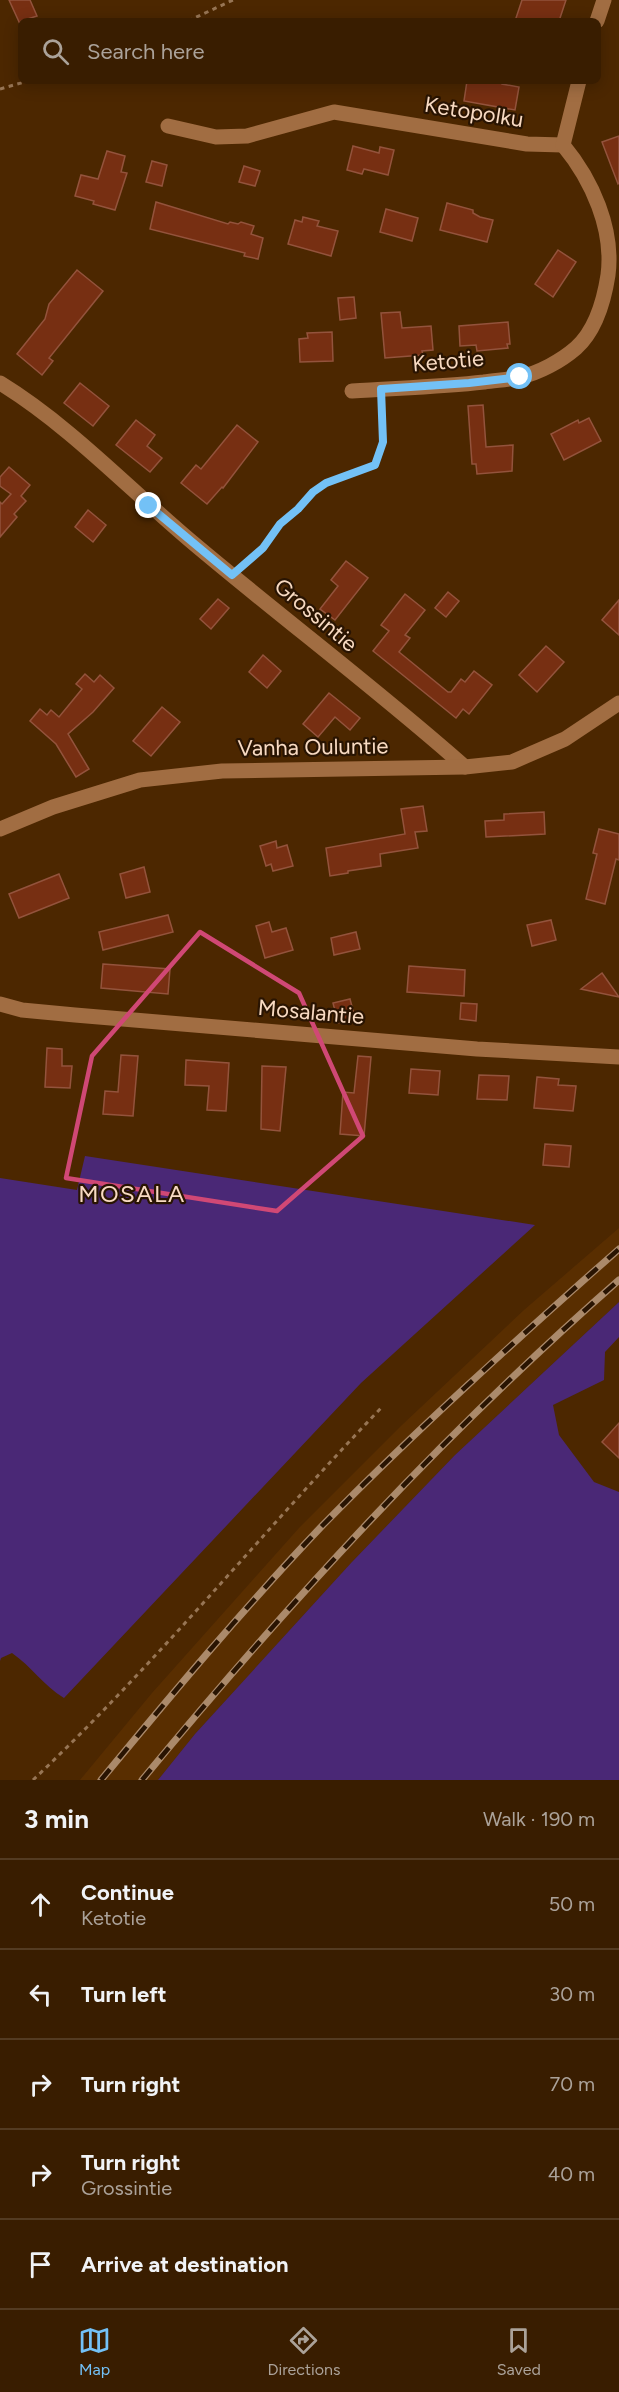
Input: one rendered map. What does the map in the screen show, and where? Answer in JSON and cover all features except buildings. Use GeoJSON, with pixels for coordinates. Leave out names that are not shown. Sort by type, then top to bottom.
{"type":"FeatureCollection","features":[{"type":"Feature","properties":{"kind":"street"},"geometry":{"type":"LineString","coordinates":[[598,18],[604,0]]}},
{"type":"Feature","properties":{"kind":"street"},"geometry":{"type":"LineString","coordinates":[[563,145],[578,84]]}},
{"type":"Feature","properties":{"kind":"street","name":"Ketopolku"},"geometry":{"type":"LineString","coordinates":[[168,126],[216,137],[247,136],[334,112],[527,144],[563,145]]}},
{"type":"Feature","properties":{"kind":"street","name":"Ketotie"},"geometry":{"type":"LineString","coordinates":[[352,391],[520,377],[551,365],[576,348],[594,324],[606,292],[610,258],[605,225],[577,162],[563,145]]}},
{"type":"Feature","properties":{"kind":"street","name":"Grossintie"},"geometry":{"type":"LineString","coordinates":[[0,383],[86,448],[167,521],[422,729],[465,767]]}},
{"type":"Feature","properties":{"kind":"street","name":"Vanha Ouluntie"},"geometry":{"type":"LineString","coordinates":[[0,829],[53,807],[140,780],[222,771],[465,767],[512,762],[565,739],[619,703]]}},
{"type":"Feature","properties":{"kind":"street","name":"Mosalantie"},"geometry":{"type":"LineString","coordinates":[[0,1004],[21,1010],[99,1017],[489,1050],[619,1057]]}},
{"type":"Feature","properties":{"kind":"path"},"geometry":{"type":"LineString","coordinates":[[194,18],[233,0]]}},
{"type":"Feature","properties":{"kind":"path"},"geometry":{"type":"LineString","coordinates":[[0,89],[18,84]]}},
{"type":"Feature","properties":{"kind":"path"},"geometry":{"type":"LineString","coordinates":[[232,575],[263,548],[280,524],[313,492],[326,483],[375,465],[383,442],[381,389]]}},
{"type":"Feature","properties":{"kind":"path"},"geometry":{"type":"LineString","coordinates":[[33,1780],[90,1726],[382,1407]]}},
{"type":"Feature","properties":{"kind":"highlighted area"},"geometry":{"type":"Polygon","coordinates":[[[200,932],[299,993],[363,1136],[277,1211],[66,1178],[92,1056],[200,932]]]}},
{"type":"Feature","properties":{"kind":"shaded area"},"geometry":{"type":"Polygon","coordinates":[[[85,1156],[535,1225],[361,1383],[64,1698],[12,1653],[1,1658],[0,1661],[0,1178],[77,1190],[85,1156]]]}},
{"type":"Feature","properties":{"kind":"shaded area"},"geometry":{"type":"Polygon","coordinates":[[[619,1228],[619,1302],[455,1455],[351,1563],[195,1734],[158,1780],[80,1780],[152,1693],[299,1528],[402,1425],[524,1310],[619,1228]]]}},
{"type":"Feature","properties":{"kind":"shaded area"},"geometry":{"type":"Polygon","coordinates":[[[619,1302],[619,1337],[605,1352],[604,1380],[553,1405],[559,1435],[594,1482],[619,1492],[619,1780],[158,1780],[195,1734],[351,1563],[455,1455],[619,1302]]]}},
{"type":"Feature","properties":{"kind":"railway"},"geometry":{"type":"LineString","coordinates":[[101,1780],[236,1620],[321,1527],[467,1385],[619,1249]]}},
{"type":"Feature","properties":{"kind":"railway"},"geometry":{"type":"LineString","coordinates":[[142,1780],[254,1648],[370,1520],[492,1397],[619,1280]]}},
{"type":"Feature","properties":{"kind":"district","name":"MOSALA"},"geometry":{"type":"Point","coordinates":[132,1193]}},
{"type":"Feature","properties":{"kind":"route"},"geometry":{"type":"LineString","coordinates":[[149,506],[232,575],[263,548],[280,524],[313,492],[326,483],[375,465],[383,442],[381,389],[520,377]]}}]}
